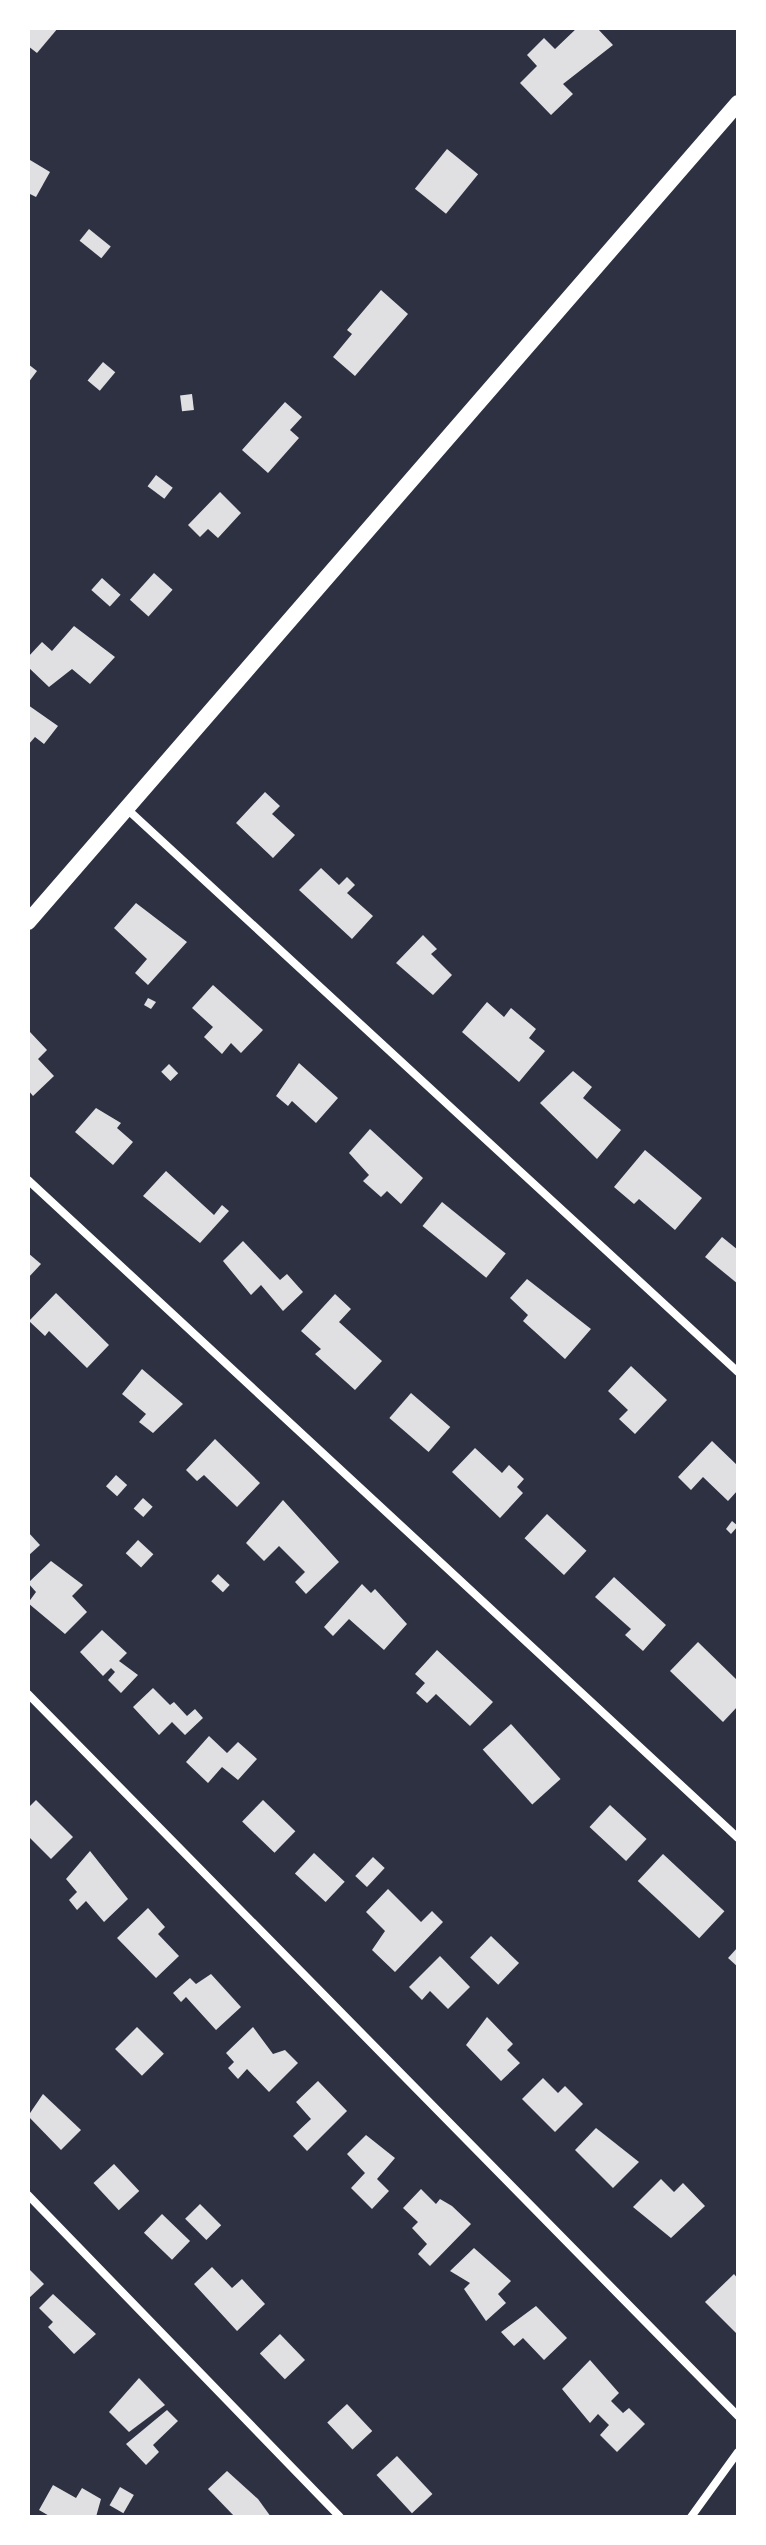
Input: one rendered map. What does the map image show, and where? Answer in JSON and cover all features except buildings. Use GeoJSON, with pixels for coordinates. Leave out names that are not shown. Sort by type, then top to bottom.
{"type":"FeatureCollection","features":[{"type":"Feature","properties":{"kind":"main road"},"geometry":{"type":"LineString","coordinates":[[28,922],[738,103]]}},
{"type":"Feature","properties":{"kind":"street"},"geometry":{"type":"LineString","coordinates":[[127,809],[738,1372]]}},
{"type":"Feature","properties":{"kind":"street"},"geometry":{"type":"LineString","coordinates":[[28,1180],[738,1838]]}},
{"type":"Feature","properties":{"kind":"street"},"geometry":{"type":"LineString","coordinates":[[28,1694],[738,2416]]}},
{"type":"Feature","properties":{"kind":"street"},"geometry":{"type":"LineString","coordinates":[[28,2195],[340,2517]]}},
{"type":"Feature","properties":{"kind":"street"},"geometry":{"type":"LineString","coordinates":[[691,2517],[738,2452]]}}]}
